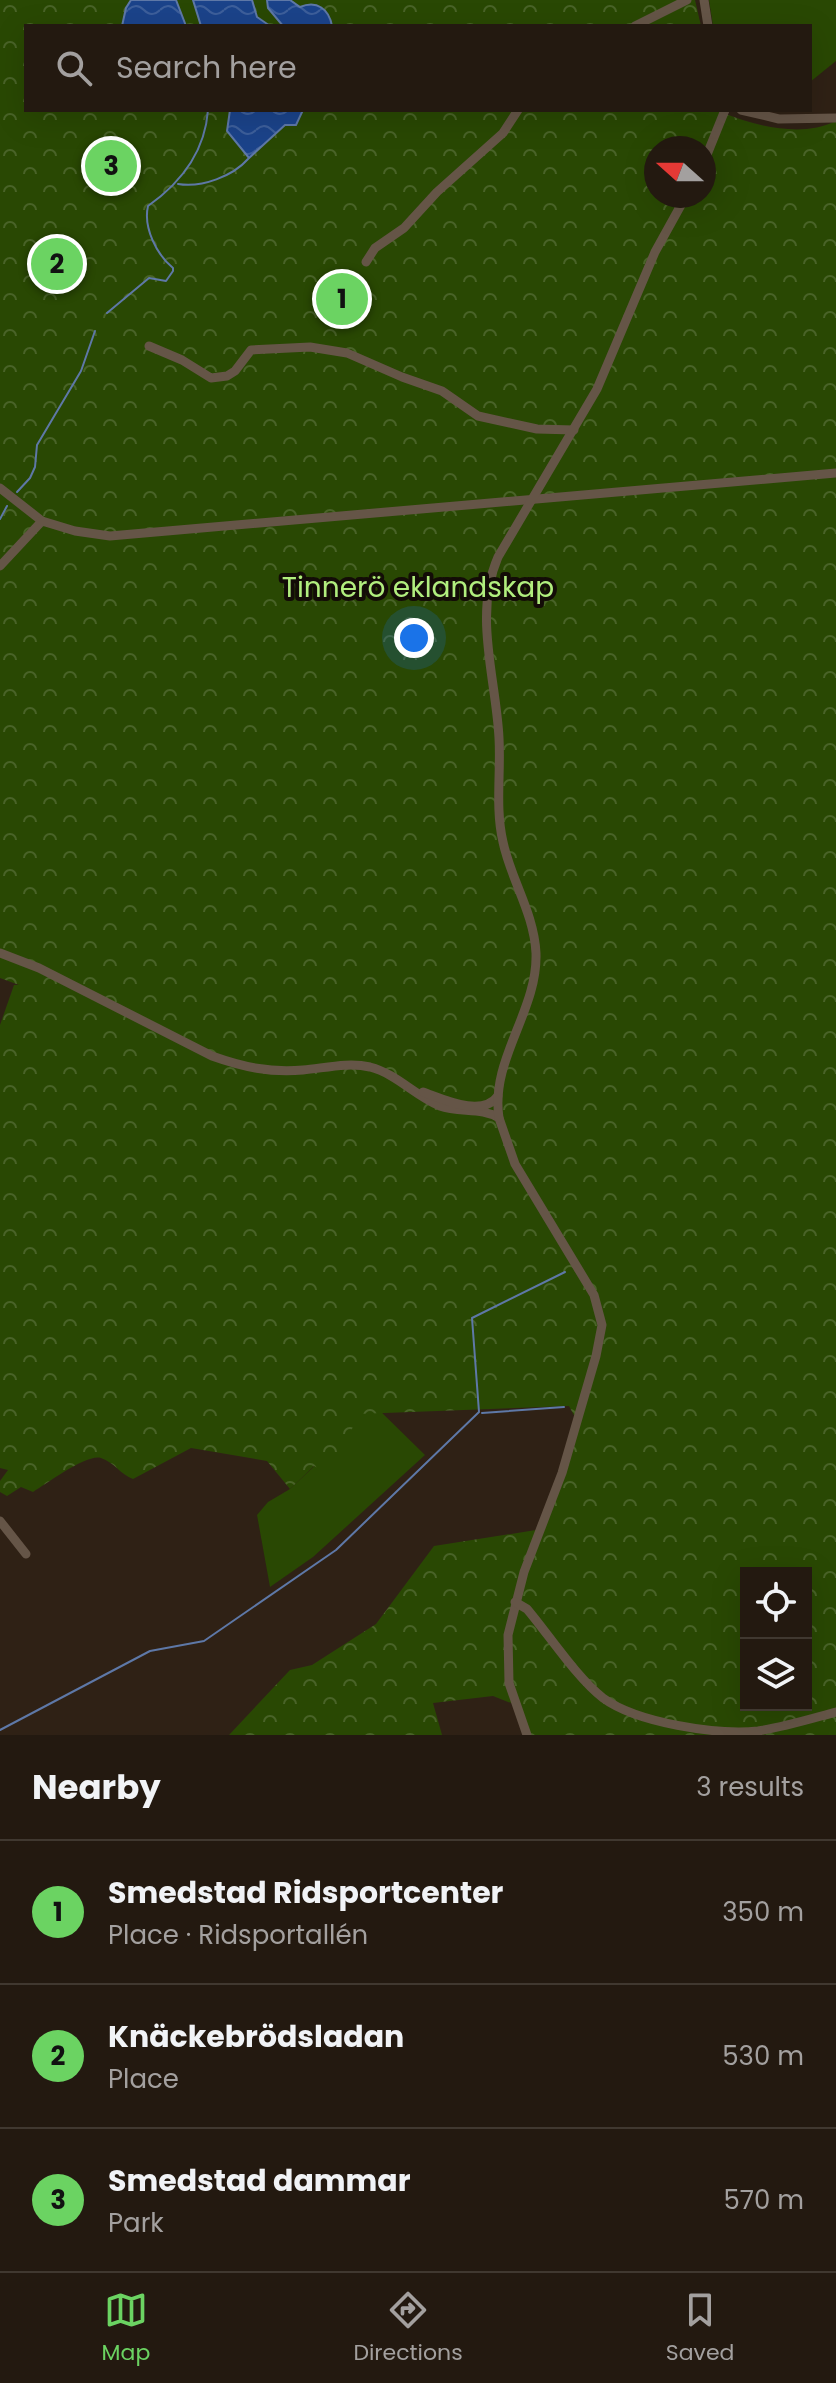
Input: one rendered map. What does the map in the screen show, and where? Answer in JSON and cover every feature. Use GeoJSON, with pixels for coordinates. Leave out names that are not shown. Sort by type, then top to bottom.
{"type":"FeatureCollection","features":[{"type":"Feature","properties":{"kind":"street"},"geometry":{"type":"LineString","coordinates":[[639,24],[687,0]]}},
{"type":"Feature","properties":{"kind":"street"},"geometry":{"type":"LineString","coordinates":[[704,0],[708,24]]}},
{"type":"Feature","properties":{"kind":"street"},"geometry":{"type":"LineString","coordinates":[[366,262],[375,248],[404,228],[437,192],[503,133],[517,112]]}},
{"type":"Feature","properties":{"kind":"street"},"geometry":{"type":"LineString","coordinates":[[714,136],[724,112]]}},
{"type":"Feature","properties":{"kind":"street"},"geometry":{"type":"LineString","coordinates":[[746,112],[779,119],[836,118]]}},
{"type":"Feature","properties":{"kind":"street"},"geometry":{"type":"LineString","coordinates":[[527,1735],[514,1700],[507,1668],[508,1635],[515,1602],[562,1473],[602,1325],[594,1295],[515,1164],[499,1118],[498,1096],[504,1061],[532,986],[536,959],[530,917],[507,859],[501,834],[500,742],[485,611],[494,566],[597,389],[655,252],[679,208]]}},
{"type":"Feature","properties":{"kind":"street"},"geometry":{"type":"LineString","coordinates":[[149,346],[182,360],[211,378],[227,376],[235,371],[251,350],[329,349],[347,353],[442,391],[478,416],[537,429],[574,430]]}},
{"type":"Feature","properties":{"kind":"street"},"geometry":{"type":"LineString","coordinates":[[0,488],[42,521],[75,531],[110,536],[836,473]]}},
{"type":"Feature","properties":{"kind":"street"},"geometry":{"type":"LineString","coordinates":[[0,566],[42,521]]}},
{"type":"Feature","properties":{"kind":"street"},"geometry":{"type":"LineString","coordinates":[[0,953],[39,968],[212,1056],[234,1064],[280,1071],[359,1065],[384,1072],[441,1106],[488,1113],[499,1118]]}},
{"type":"Feature","properties":{"kind":"street"},"geometry":{"type":"LineString","coordinates":[[414,1089],[448,1102],[473,1106],[491,1104],[498,1096]]}},
{"type":"Feature","properties":{"kind":"street"},"geometry":{"type":"LineString","coordinates":[[0,1521],[26,1554]]}},
{"type":"Feature","properties":{"kind":"street"},"geometry":{"type":"LineString","coordinates":[[515,1602],[527,1609],[600,1696],[619,1709],[639,1716],[708,1730],[755,1732],[836,1712]]}},
{"type":"Feature","properties":{"kind":"green space","name":"Tinnerö eklandskap"},"geometry":{"type":"Polygon","coordinates":[[[0,0],[695,0],[701,24],[24,24],[24,112],[722,112],[764,126],[794,129],[809,129],[836,121],[836,1735],[527,1735],[516,1705],[493,1696],[433,1703],[442,1735],[229,1735],[290,1670],[312,1665],[376,1624],[434,1546],[536,1530],[578,1423],[569,1406],[358,1414],[342,1454],[320,1469],[314,1466],[290,1489],[267,1461],[191,1448],[133,1479],[106,1460],[94,1458],[33,1492],[21,1487],[7,1496],[0,1492],[0,1481],[8,1470],[0,1468],[0,1025],[14,985],[19,985],[0,978],[0,0]]]}},
{"type":"Feature","properties":{"kind":"green space"},"geometry":{"type":"Polygon","coordinates":[[[709,0],[836,0],[836,61],[812,80],[812,24],[713,24],[709,0]]]}},
{"type":"Feature","properties":{"kind":"green space"},"geometry":{"type":"Polygon","coordinates":[[[324,1356],[425,1455],[313,1557],[270,1587],[257,1515],[268,1502],[290,1489],[339,1443],[324,1356]]]}},
{"type":"Feature","properties":{"kind":"water"},"geometry":{"type":"Polygon","coordinates":[[[131,0],[176,0],[185,24],[122,24],[131,0]]]}},
{"type":"Feature","properties":{"kind":"water"},"geometry":{"type":"Polygon","coordinates":[[[193,0],[252,0],[257,17],[267,24],[200,24],[193,0]]]}},
{"type":"Feature","properties":{"kind":"water"},"geometry":{"type":"Polygon","coordinates":[[[267,0],[290,0],[300,7],[317,5],[325,11],[331,24],[281,24],[268,8],[267,0]]]}},
{"type":"Feature","properties":{"kind":"water"},"geometry":{"type":"Polygon","coordinates":[[[230,112],[302,112],[296,125],[285,125],[249,158],[227,131],[230,112]]]}},
{"type":"Feature","properties":{"kind":"waterway"},"geometry":{"type":"LineString","coordinates":[[107,313],[149,278],[166,281],[173,271],[153,240],[148,223],[148,206],[171,187],[190,165],[202,139],[208,112]]}},
{"type":"Feature","properties":{"kind":"waterway"},"geometry":{"type":"LineString","coordinates":[[178,184],[197,184],[216,179],[234,171],[248,159]]}},
{"type":"Feature","properties":{"kind":"waterway"},"geometry":{"type":"LineString","coordinates":[[17,492],[30,478],[35,467],[37,445],[81,371],[95,331]]}},
{"type":"Feature","properties":{"kind":"waterway"},"geometry":{"type":"LineString","coordinates":[[0,519],[7,506]]}},
{"type":"Feature","properties":{"kind":"waterway"},"geometry":{"type":"LineString","coordinates":[[0,1730],[150,1651],[204,1641],[336,1550],[479,1412],[472,1318],[565,1272]]}},
{"type":"Feature","properties":{"kind":"waterway"},"geometry":{"type":"LineString","coordinates":[[482,1413],[564,1407]]}},
{"type":"Feature","properties":{"kind":"place","name":"Smedstad dammar"},"geometry":{"type":"Point","coordinates":[111,166]}},
{"type":"Feature","properties":{"kind":"place","name":"Knäckebrödsladan"},"geometry":{"type":"Point","coordinates":[57,264]}},
{"type":"Feature","properties":{"kind":"place","name":"Smedstad Ridsportcenter"},"geometry":{"type":"Point","coordinates":[342,299]}}]}
